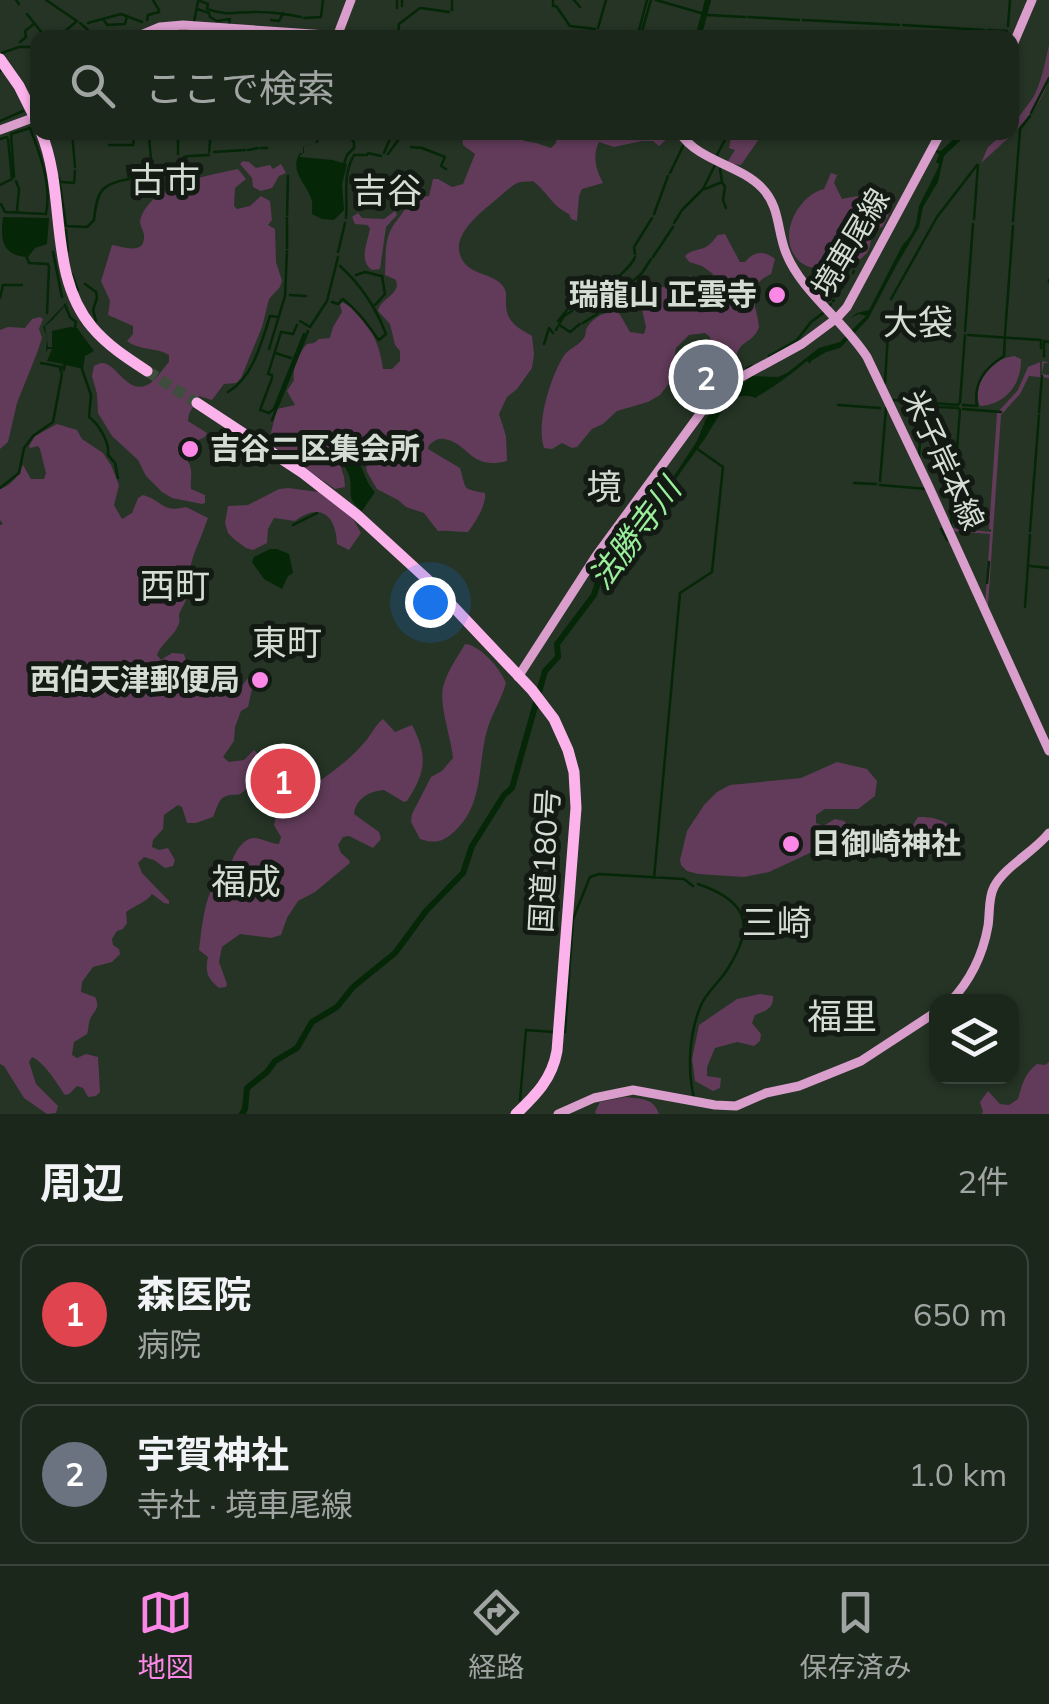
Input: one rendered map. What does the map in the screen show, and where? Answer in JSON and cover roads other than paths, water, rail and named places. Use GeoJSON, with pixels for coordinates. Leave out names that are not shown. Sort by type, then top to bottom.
{"type":"FeatureCollection","features":[{"type":"Feature","properties":{"kind":"highway"},"geometry":{"type":"LineString","coordinates":[[0,59],[30,106]]}},
{"type":"Feature","properties":{"kind":"highway"},"geometry":{"type":"LineString","coordinates":[[43,140],[54,174],[65,271],[72,294],[93,328],[117,351],[147,371]]}},
{"type":"Feature","properties":{"kind":"highway","name":"国道180号"},"geometry":{"type":"LineString","coordinates":[[197,403],[324,488],[400,554],[545,706],[561,732],[576,783],[576,820],[556,1061],[544,1086],[516,1114]]}},
{"type":"Feature","properties":{"kind":"main road"},"geometry":{"type":"LineString","coordinates":[[340,30],[351,0]]}},
{"type":"Feature","properties":{"kind":"main road"},"geometry":{"type":"LineString","coordinates":[[1019,31],[1032,0]]}},
{"type":"Feature","properties":{"kind":"main road"},"geometry":{"type":"LineString","coordinates":[[155,30],[184,24],[276,30]]}},
{"type":"Feature","properties":{"kind":"main road"},"geometry":{"type":"LineString","coordinates":[[0,130],[30,121]]}},
{"type":"Feature","properties":{"kind":"main road","name":"米子岸本線"},"geometry":{"type":"LineString","coordinates":[[686,140],[766,192],[776,211],[791,264],[867,357],[930,486],[1049,751]]}},
{"type":"Feature","properties":{"kind":"main road","name":"境車尾線"},"geometry":{"type":"LineString","coordinates":[[521,680],[576,584],[708,403],[734,381],[839,320],[936,140]]}},
{"type":"Feature","properties":{"kind":"main road"},"geometry":{"type":"LineString","coordinates":[[956,994],[981,954],[996,884],[1049,833]]}},
{"type":"Feature","properties":{"kind":"main road"},"geometry":{"type":"LineString","coordinates":[[558,1114],[594,1098],[633,1090],[736,1106],[861,1061],[929,1017]]}},
{"type":"Feature","properties":{"kind":"waterway"},"geometry":{"type":"LineString","coordinates":[[16,0],[19,4]]}},
{"type":"Feature","properties":{"kind":"waterway"},"geometry":{"type":"LineString","coordinates":[[46,0],[77,21],[66,30]]}},
{"type":"Feature","properties":{"kind":"waterway"},"geometry":{"type":"LineString","coordinates":[[153,0],[159,10]]}},
{"type":"Feature","properties":{"kind":"waterway"},"geometry":{"type":"LineString","coordinates":[[198,0],[208,4],[207,9],[221,13],[269,12],[301,17]]}},
{"type":"Feature","properties":{"kind":"waterway"},"geometry":{"type":"LineString","coordinates":[[304,18],[321,17],[323,0]]}},
{"type":"Feature","properties":{"kind":"waterway"},"geometry":{"type":"LineString","coordinates":[[397,0],[397,8]]}},
{"type":"Feature","properties":{"kind":"waterway"},"geometry":{"type":"LineString","coordinates":[[402,0],[402,6]]}},
{"type":"Feature","properties":{"kind":"waterway"},"geometry":{"type":"LineString","coordinates":[[452,0],[452,10]]}},
{"type":"Feature","properties":{"kind":"waterway"},"geometry":{"type":"LineString","coordinates":[[553,0],[553,6],[570,26],[595,29]]}},
{"type":"Feature","properties":{"kind":"waterway"},"geometry":{"type":"LineString","coordinates":[[574,0],[580,7]]}},
{"type":"Feature","properties":{"kind":"waterway"},"geometry":{"type":"LineString","coordinates":[[598,28],[606,0]]}},
{"type":"Feature","properties":{"kind":"waterway"},"geometry":{"type":"LineString","coordinates":[[639,30],[647,0]]}},
{"type":"Feature","properties":{"kind":"waterway"},"geometry":{"type":"LineString","coordinates":[[642,30],[651,0]]}},
{"type":"Feature","properties":{"kind":"waterway"},"geometry":{"type":"LineString","coordinates":[[656,0],[701,13]]}},
{"type":"Feature","properties":{"kind":"waterway"},"geometry":{"type":"LineString","coordinates":[[700,30],[708,0]]}},
{"type":"Feature","properties":{"kind":"waterway"},"geometry":{"type":"LineString","coordinates":[[1008,26],[1010,0]]}},
{"type":"Feature","properties":{"kind":"waterway"},"geometry":{"type":"LineString","coordinates":[[194,22],[198,2]]}},
{"type":"Feature","properties":{"kind":"waterway"},"geometry":{"type":"LineString","coordinates":[[398,30],[399,24],[420,8]]}},
{"type":"Feature","properties":{"kind":"waterway"},"geometry":{"type":"LineString","coordinates":[[421,8],[449,12]]}},
{"type":"Feature","properties":{"kind":"waterway"},"geometry":{"type":"LineString","coordinates":[[197,9],[217,21],[230,19],[229,25]]}},
{"type":"Feature","properties":{"kind":"waterway"},"geometry":{"type":"LineString","coordinates":[[147,20],[148,15],[159,12]]}},
{"type":"Feature","properties":{"kind":"waterway"},"geometry":{"type":"LineString","coordinates":[[271,20],[279,21],[283,13]]}},
{"type":"Feature","properties":{"kind":"waterway"},"geometry":{"type":"LineString","coordinates":[[27,14],[40,30]]}},
{"type":"Feature","properties":{"kind":"waterway"},"geometry":{"type":"LineString","coordinates":[[88,23],[121,14],[142,22]]}},
{"type":"Feature","properties":{"kind":"waterway"},"geometry":{"type":"LineString","coordinates":[[707,15],[745,17]]}},
{"type":"Feature","properties":{"kind":"waterway"},"geometry":{"type":"LineString","coordinates":[[104,20],[107,25],[125,24],[127,16]]}},
{"type":"Feature","properties":{"kind":"waterway"},"geometry":{"type":"LineString","coordinates":[[748,17],[799,20]]}},
{"type":"Feature","properties":{"kind":"waterway"},"geometry":{"type":"LineString","coordinates":[[803,20],[899,25]]}},
{"type":"Feature","properties":{"kind":"waterway"},"geometry":{"type":"LineString","coordinates":[[80,23],[88,30]]}},
{"type":"Feature","properties":{"kind":"waterway"},"geometry":{"type":"LineString","coordinates":[[20,42],[34,24]]}},
{"type":"Feature","properties":{"kind":"waterway"},"geometry":{"type":"LineString","coordinates":[[903,25],[984,30]]}},
{"type":"Feature","properties":{"kind":"waterway"},"geometry":{"type":"LineString","coordinates":[[2,53],[30,47]]}},
{"type":"Feature","properties":{"kind":"waterway"},"geometry":{"type":"LineString","coordinates":[[1031,113],[1049,78]]}},
{"type":"Feature","properties":{"kind":"waterway"},"geometry":{"type":"LineString","coordinates":[[0,121],[23,111]]}},
{"type":"Feature","properties":{"kind":"waterway"},"geometry":{"type":"LineString","coordinates":[[1013,221],[1020,129],[1030,116]]}},
{"type":"Feature","properties":{"kind":"waterway"},"geometry":{"type":"LineString","coordinates":[[14,177],[11,134],[30,128]]}},
{"type":"Feature","properties":{"kind":"waterway"},"geometry":{"type":"LineString","coordinates":[[0,139],[8,139],[12,179],[0,185]]}},
{"type":"Feature","properties":{"kind":"waterway"},"geometry":{"type":"LineString","coordinates":[[1,204],[5,212],[46,214],[46,181],[34,140]]}},
{"type":"Feature","properties":{"kind":"waterway"},"geometry":{"type":"LineString","coordinates":[[73,140],[75,167]]}},
{"type":"Feature","properties":{"kind":"waterway"},"geometry":{"type":"LineString","coordinates":[[109,145],[133,145],[134,140]]}},
{"type":"Feature","properties":{"kind":"waterway"},"geometry":{"type":"LineString","coordinates":[[149,140],[151,159]]}},
{"type":"Feature","properties":{"kind":"waterway"},"geometry":{"type":"LineString","coordinates":[[178,140],[178,154]]}},
{"type":"Feature","properties":{"kind":"waterway"},"geometry":{"type":"LineString","coordinates":[[209,152],[210,140]]}},
{"type":"Feature","properties":{"kind":"waterway"},"geometry":{"type":"LineString","coordinates":[[344,164],[354,148],[352,140]]}},
{"type":"Feature","properties":{"kind":"waterway"},"geometry":{"type":"LineString","coordinates":[[384,153],[390,140]]}},
{"type":"Feature","properties":{"kind":"waterway"},"geometry":{"type":"LineString","coordinates":[[388,154],[398,140]]}},
{"type":"Feature","properties":{"kind":"waterway"},"geometry":{"type":"LineString","coordinates":[[717,155],[725,140]]}},
{"type":"Feature","properties":{"kind":"waterway"},"geometry":{"type":"LineString","coordinates":[[670,173],[683,146]]}},
{"type":"Feature","properties":{"kind":"waterway"},"geometry":{"type":"LineString","coordinates":[[411,147],[445,157],[441,166],[446,169]]}},
{"type":"Feature","properties":{"kind":"waterway"},"geometry":{"type":"LineString","coordinates":[[248,150],[258,148]]}},
{"type":"Feature","properties":{"kind":"waterway"},"geometry":{"type":"LineString","coordinates":[[261,148],[267,148]]}},
{"type":"Feature","properties":{"kind":"waterway"},"geometry":{"type":"LineString","coordinates":[[214,152],[245,150]]}},
{"type":"Feature","properties":{"kind":"waterway"},"geometry":{"type":"LineString","coordinates":[[191,156],[209,155]]}},
{"type":"Feature","properties":{"kind":"waterway"},"geometry":{"type":"LineString","coordinates":[[346,218],[348,170],[354,155],[365,155]]}},
{"type":"Feature","properties":{"kind":"waterway"},"geometry":{"type":"LineString","coordinates":[[367,155],[381,156]]}},
{"type":"Feature","properties":{"kind":"waterway"},"geometry":{"type":"LineString","coordinates":[[174,164],[189,156]]}},
{"type":"Feature","properties":{"kind":"waterway"},"geometry":{"type":"LineString","coordinates":[[152,165],[173,164]]}},
{"type":"Feature","properties":{"kind":"waterway"},"geometry":{"type":"LineString","coordinates":[[674,223],[703,189],[715,165]]}},
{"type":"Feature","properties":{"kind":"waterway"},"geometry":{"type":"LineString","coordinates":[[891,299],[937,217],[977,165]]}},
{"type":"Feature","properties":{"kind":"waterway"},"geometry":{"type":"LineString","coordinates":[[974,219],[978,165]]}},
{"type":"Feature","properties":{"kind":"waterway"},"geometry":{"type":"LineString","coordinates":[[59,178],[66,226],[87,227],[94,220],[102,191],[129,179],[127,166]]}},
{"type":"Feature","properties":{"kind":"waterway"},"geometry":{"type":"LineString","coordinates":[[130,177],[150,168]]}},
{"type":"Feature","properties":{"kind":"waterway"},"geometry":{"type":"LineString","coordinates":[[705,189],[722,182],[720,169]]}},
{"type":"Feature","properties":{"kind":"waterway"},"geometry":{"type":"LineString","coordinates":[[62,182],[74,183],[75,171]]}},
{"type":"Feature","properties":{"kind":"waterway"},"geometry":{"type":"LineString","coordinates":[[287,215],[288,176]]}},
{"type":"Feature","properties":{"kind":"waterway"},"geometry":{"type":"LineString","coordinates":[[654,214],[668,176]]}},
{"type":"Feature","properties":{"kind":"waterway"},"geometry":{"type":"LineString","coordinates":[[16,181],[17,211]]}},
{"type":"Feature","properties":{"kind":"waterway"},"geometry":{"type":"LineString","coordinates":[[722,182],[726,208]]}},
{"type":"Feature","properties":{"kind":"waterway"},"geometry":{"type":"LineString","coordinates":[[287,218],[287,248]]}},
{"type":"Feature","properties":{"kind":"waterway"},"geometry":{"type":"LineString","coordinates":[[635,254],[634,247],[652,218]]}},
{"type":"Feature","properties":{"kind":"waterway"},"geometry":{"type":"LineString","coordinates":[[338,252],[345,223]]}},
{"type":"Feature","properties":{"kind":"waterway"},"geometry":{"type":"LineString","coordinates":[[965,331],[973,224]]}},
{"type":"Feature","properties":{"kind":"waterway"},"geometry":{"type":"LineString","coordinates":[[1005,334],[1013,226]]}},
{"type":"Feature","properties":{"kind":"waterway"},"geometry":{"type":"LineString","coordinates":[[653,257],[673,227]]}},
{"type":"Feature","properties":{"kind":"waterway"},"geometry":{"type":"LineString","coordinates":[[66,230],[68,251]]}},
{"type":"Feature","properties":{"kind":"waterway"},"geometry":{"type":"LineString","coordinates":[[269,349],[285,296],[287,251]]}},
{"type":"Feature","properties":{"kind":"waterway"},"geometry":{"type":"LineString","coordinates":[[53,252],[62,297]]}},
{"type":"Feature","properties":{"kind":"waterway"},"geometry":{"type":"LineString","coordinates":[[300,321],[310,327],[327,301],[338,257]]}},
{"type":"Feature","properties":{"kind":"waterway"},"geometry":{"type":"LineString","coordinates":[[613,283],[635,257]]}},
{"type":"Feature","properties":{"kind":"waterway"},"geometry":{"type":"LineString","coordinates":[[27,258],[29,263],[48,264],[47,313]]}},
{"type":"Feature","properties":{"kind":"waterway"},"geometry":{"type":"LineString","coordinates":[[615,297],[642,273],[651,259]]}},
{"type":"Feature","properties":{"kind":"waterway"},"geometry":{"type":"LineString","coordinates":[[340,266],[377,315],[386,334],[379,340]]}},
{"type":"Feature","properties":{"kind":"waterway"},"geometry":{"type":"LineString","coordinates":[[356,275],[365,272],[381,276]]}},
{"type":"Feature","properties":{"kind":"waterway"},"geometry":{"type":"LineString","coordinates":[[72,274],[78,290]]}},
{"type":"Feature","properties":{"kind":"waterway"},"geometry":{"type":"LineString","coordinates":[[375,305],[385,294],[382,276]]}},
{"type":"Feature","properties":{"kind":"waterway"},"geometry":{"type":"LineString","coordinates":[[600,279],[608,281]]}},
{"type":"Feature","properties":{"kind":"waterway"},"geometry":{"type":"LineString","coordinates":[[85,284],[96,292],[96,321]]}},
{"type":"Feature","properties":{"kind":"waterway"},"geometry":{"type":"LineString","coordinates":[[0,298],[3,285],[22,285]]}},
{"type":"Feature","properties":{"kind":"waterway"},"geometry":{"type":"LineString","coordinates":[[574,309],[607,290]]}},
{"type":"Feature","properties":{"kind":"waterway"},"geometry":{"type":"LineString","coordinates":[[290,295],[306,296]]}},
{"type":"Feature","properties":{"kind":"waterway"},"geometry":{"type":"LineString","coordinates":[[583,323],[613,297]]}},
{"type":"Feature","properties":{"kind":"waterway"},"geometry":{"type":"LineString","coordinates":[[332,302],[338,304],[343,299],[378,339]]}},
{"type":"Feature","properties":{"kind":"waterway"},"geometry":{"type":"LineString","coordinates":[[65,305],[75,327]]}},
{"type":"Feature","properties":{"kind":"waterway"},"geometry":{"type":"LineString","coordinates":[[558,321],[567,310]]}},
{"type":"Feature","properties":{"kind":"waterway"},"geometry":{"type":"LineString","coordinates":[[556,330],[572,311]]}},
{"type":"Feature","properties":{"kind":"waterway"},"geometry":{"type":"LineString","coordinates":[[769,356],[797,340],[826,311]]}},
{"type":"Feature","properties":{"kind":"waterway"},"geometry":{"type":"LineString","coordinates":[[228,392],[250,369],[270,316],[279,317]]}},
{"type":"Feature","properties":{"kind":"waterway"},"geometry":{"type":"LineString","coordinates":[[561,326],[570,332],[580,324]]}},
{"type":"Feature","properties":{"kind":"waterway"},"geometry":{"type":"LineString","coordinates":[[260,410],[272,378],[268,374],[281,332],[293,334],[297,325]]}},
{"type":"Feature","properties":{"kind":"waterway"},"geometry":{"type":"LineString","coordinates":[[544,344],[549,328],[553,333]]}},
{"type":"Feature","properties":{"kind":"waterway"},"geometry":{"type":"LineString","coordinates":[[272,420],[308,331]]}},
{"type":"Feature","properties":{"kind":"waterway"},"geometry":{"type":"LineString","coordinates":[[885,383],[888,333]]}},
{"type":"Feature","properties":{"kind":"waterway"},"geometry":{"type":"LineString","coordinates":[[261,410],[269,413],[274,409],[304,334]]}},
{"type":"Feature","properties":{"kind":"waterway"},"geometry":{"type":"LineString","coordinates":[[894,400],[958,405],[965,335]]}},
{"type":"Feature","properties":{"kind":"waterway"},"geometry":{"type":"LineString","coordinates":[[968,335],[1041,340],[1041,348]]}},
{"type":"Feature","properties":{"kind":"waterway"},"geometry":{"type":"LineString","coordinates":[[963,405],[977,406],[979,383],[986,371],[1004,356],[1005,336]]}},
{"type":"Feature","properties":{"kind":"waterway"},"geometry":{"type":"LineString","coordinates":[[1044,356],[1044,341],[1049,342]]}},
{"type":"Feature","properties":{"kind":"waterway"},"geometry":{"type":"LineString","coordinates":[[275,353],[291,358]]}},
{"type":"Feature","properties":{"kind":"waterway"},"geometry":{"type":"LineString","coordinates":[[41,363],[62,367]]}},
{"type":"Feature","properties":{"kind":"waterway"},"geometry":{"type":"LineString","coordinates":[[747,368],[752,366]]}},
{"type":"Feature","properties":{"kind":"waterway"},"geometry":{"type":"LineString","coordinates":[[0,488],[19,473],[24,448],[33,436],[53,422],[63,368]]}},
{"type":"Feature","properties":{"kind":"waterway"},"geometry":{"type":"LineString","coordinates":[[82,369],[91,395],[89,417],[103,434],[118,478]]}},
{"type":"Feature","properties":{"kind":"waterway"},"geometry":{"type":"LineString","coordinates":[[1039,412],[1042,376]]}},
{"type":"Feature","properties":{"kind":"waterway"},"geometry":{"type":"LineString","coordinates":[[693,385],[697,383],[712,393]]}},
{"type":"Feature","properties":{"kind":"waterway"},"geometry":{"type":"LineString","coordinates":[[695,397],[710,394]]}},
{"type":"Feature","properties":{"kind":"waterway"},"geometry":{"type":"LineString","coordinates":[[838,405],[880,408]]}},
{"type":"Feature","properties":{"kind":"waterway"},"geometry":{"type":"LineString","coordinates":[[922,406],[960,410],[956,461]]}},
{"type":"Feature","properties":{"kind":"waterway"},"geometry":{"type":"LineString","coordinates":[[919,457],[922,407]]}},
{"type":"Feature","properties":{"kind":"waterway"},"geometry":{"type":"LineString","coordinates":[[880,481],[886,408]]}},
{"type":"Feature","properties":{"kind":"waterway"},"geometry":{"type":"LineString","coordinates":[[963,409],[1001,412]]}},
{"type":"Feature","properties":{"kind":"waterway"},"geometry":{"type":"LineString","coordinates":[[1030,531],[1039,415]]}},
{"type":"Feature","properties":{"kind":"waterway"},"geometry":{"type":"LineString","coordinates":[[654,878],[680,593],[712,572],[723,467],[696,448]]}},
{"type":"Feature","properties":{"kind":"waterway"},"geometry":{"type":"LineString","coordinates":[[951,526],[956,463]]}},
{"type":"Feature","properties":{"kind":"waterway"},"geometry":{"type":"LineString","coordinates":[[854,483],[876,484]]}},
{"type":"Feature","properties":{"kind":"waterway"},"geometry":{"type":"LineString","coordinates":[[880,485],[927,489]]}},
{"type":"Feature","properties":{"kind":"waterway","name":"法勝寺川"},"geometry":{"type":"LineString","coordinates":[[242,1114],[247,1088],[275,1061],[297,1048],[312,1022],[337,1007],[353,987],[395,953],[426,911],[463,873],[472,846],[512,788],[545,671],[558,657],[557,644],[594,595],[600,576],[617,550],[645,528],[658,510]]}},
{"type":"Feature","properties":{"kind":"waterway"},"geometry":{"type":"LineString","coordinates":[[293,525],[317,513]]}},
{"type":"Feature","properties":{"kind":"waterway"},"geometry":{"type":"LineString","coordinates":[[941,529],[947,540]]}},
{"type":"Feature","properties":{"kind":"waterway"},"geometry":{"type":"LineString","coordinates":[[1025,607],[1030,535]]}},
{"type":"Feature","properties":{"kind":"waterway"},"geometry":{"type":"LineString","coordinates":[[987,583],[989,562]]}},
{"type":"Feature","properties":{"kind":"waterway"},"geometry":{"type":"LineString","coordinates":[[1030,566],[1049,568]]}},
{"type":"Feature","properties":{"kind":"waterway"},"geometry":{"type":"LineString","coordinates":[[562,1032],[573,919],[590,877],[599,874],[684,879],[693,886]]}},
{"type":"Feature","properties":{"kind":"waterway"},"geometry":{"type":"LineString","coordinates":[[694,1098],[690,1051],[697,1016],[703,1000],[735,957],[744,930],[738,908],[716,891],[698,884]]}},
{"type":"Feature","properties":{"kind":"waterway"},"geometry":{"type":"LineString","coordinates":[[520,1100],[526,1030],[554,1032]]}},
{"type":"Feature","properties":{"kind":"tunnel"},"geometry":{"type":"LineString","coordinates":[[147,371],[197,403]]}},
{"type":"Feature","properties":{"kind":"place","name":"瑞龍山 正雲寺"},"geometry":{"type":"Point","coordinates":[777,295]}},
{"type":"Feature","properties":{"kind":"place","name":"宇賀神社"},"geometry":{"type":"Point","coordinates":[706,377]}},
{"type":"Feature","properties":{"kind":"place","name":"吉谷二区集会所"},"geometry":{"type":"Point","coordinates":[190,449]}},
{"type":"Feature","properties":{"kind":"place","name":"西伯天津郵便局"},"geometry":{"type":"Point","coordinates":[260,680]}},
{"type":"Feature","properties":{"kind":"place","name":"森医院"},"geometry":{"type":"Point","coordinates":[283,781]}},
{"type":"Feature","properties":{"kind":"place","name":"日御崎神社"},"geometry":{"type":"Point","coordinates":[791,844]}},
{"type":"Feature","properties":{"kind":"district","name":"古市"},"geometry":{"type":"Point","coordinates":[165,180]}},
{"type":"Feature","properties":{"kind":"district","name":"吉谷"},"geometry":{"type":"Point","coordinates":[387,191]}},
{"type":"Feature","properties":{"kind":"district","name":"大袋"},"geometry":{"type":"Point","coordinates":[918,323]}},
{"type":"Feature","properties":{"kind":"district","name":"境"},"geometry":{"type":"Point","coordinates":[604,487]}},
{"type":"Feature","properties":{"kind":"district","name":"西町"},"geometry":{"type":"Point","coordinates":[175,586]}},
{"type":"Feature","properties":{"kind":"district","name":"東町"},"geometry":{"type":"Point","coordinates":[287,643]}},
{"type":"Feature","properties":{"kind":"district","name":"福成"},"geometry":{"type":"Point","coordinates":[246,882]}},
{"type":"Feature","properties":{"kind":"district","name":"三崎"},"geometry":{"type":"Point","coordinates":[777,923]}},
{"type":"Feature","properties":{"kind":"district","name":"福里"},"geometry":{"type":"Point","coordinates":[842,1017]}}]}
